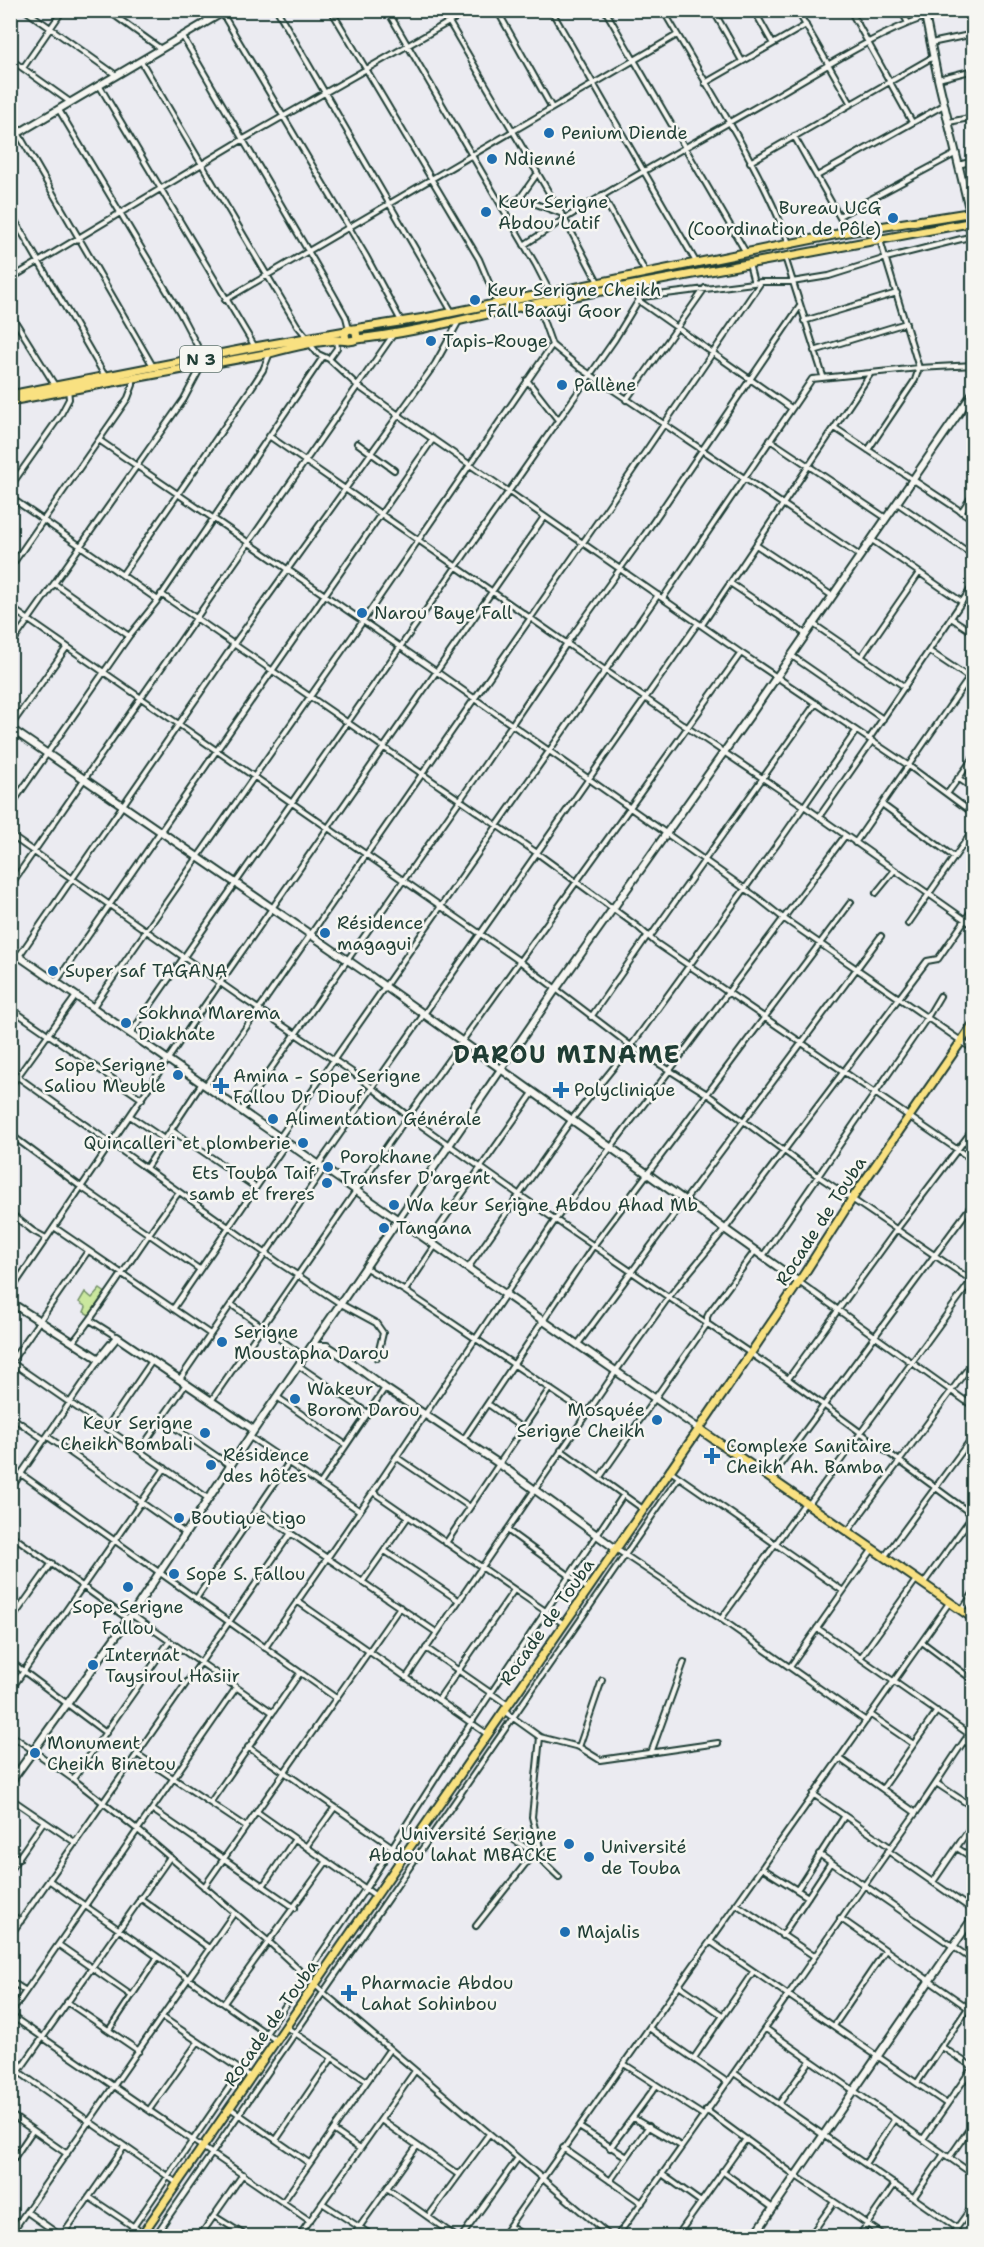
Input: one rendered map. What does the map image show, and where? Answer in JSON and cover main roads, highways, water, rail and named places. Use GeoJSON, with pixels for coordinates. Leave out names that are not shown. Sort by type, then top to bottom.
{"type":"FeatureCollection","features":[{"type":"Feature","properties":{"kind":"main road","name":"N 3"},"geometry":{"type":"LineString","coordinates":[[68,387],[154,368],[270,353],[349,332],[498,304],[745,251],[972,212]]}},
{"type":"Feature","properties":{"kind":"main road"},"geometry":{"type":"LineString","coordinates":[[349,332],[352,342],[357,339],[537,303],[973,222]]}},
{"type":"Feature","properties":{"kind":"main road","name":"N 3"},"geometry":{"type":"LineString","coordinates":[[10,395],[133,378],[255,347],[336,340],[349,332]]}},
{"type":"Feature","properties":{"kind":"main road","name":"N 3"},"geometry":{"type":"LineString","coordinates":[[10,401],[57,388]]}},
{"type":"Feature","properties":{"kind":"main road","name":"Rocade de Touba"},"geometry":{"type":"LineString","coordinates":[[144,2232],[699,1429],[799,1282],[852,1199],[974,1023]]}},
{"type":"Feature","properties":{"kind":"main road"},"geometry":{"type":"LineString","coordinates":[[699,1429],[974,1619]]}},
{"type":"Feature","properties":{"kind":"place","name":"Penium Diende"},"geometry":{"type":"Point","coordinates":[549,133]}},
{"type":"Feature","properties":{"kind":"place","name":"Ndienné"},"geometry":{"type":"Point","coordinates":[492,159]}},
{"type":"Feature","properties":{"kind":"place","name":"Keur Serigne Abdou Latif"},"geometry":{"type":"Point","coordinates":[486,212]}},
{"type":"Feature","properties":{"kind":"place","name":"Bureau UCG (Coordination de Pôle)"},"geometry":{"type":"Point","coordinates":[893,218]}},
{"type":"Feature","properties":{"kind":"place","name":"Keur Serigne Cheikh Fall Baayi Goor"},"geometry":{"type":"Point","coordinates":[475,300]}},
{"type":"Feature","properties":{"kind":"place","name":"Tapis-Rouge"},"geometry":{"type":"Point","coordinates":[431,341]}},
{"type":"Feature","properties":{"kind":"place","name":"Pallène"},"geometry":{"type":"Point","coordinates":[562,385]}},
{"type":"Feature","properties":{"kind":"place","name":"Narou Baye Fall"},"geometry":{"type":"Point","coordinates":[362,613]}},
{"type":"Feature","properties":{"kind":"place","name":"Résidence magagui"},"geometry":{"type":"Point","coordinates":[325,933]}},
{"type":"Feature","properties":{"kind":"place","name":"Super saf TAGANA"},"geometry":{"type":"Point","coordinates":[53,971]}},
{"type":"Feature","properties":{"kind":"place","name":"Sokhna Marema Diakhate"},"geometry":{"type":"Point","coordinates":[126,1023]}},
{"type":"Feature","properties":{"kind":"place","name":"Sope Serigne Saliou Meuble"},"geometry":{"type":"Point","coordinates":[178,1075]}},
{"type":"Feature","properties":{"kind":"place","name":"Amina - Sope Serigne Fallou Dr Diouf"},"geometry":{"type":"Point","coordinates":[221,1086]}},
{"type":"Feature","properties":{"kind":"place","name":"Polyclinique"},"geometry":{"type":"Point","coordinates":[561,1090]}},
{"type":"Feature","properties":{"kind":"place","name":"Alimentation Générale"},"geometry":{"type":"Point","coordinates":[273,1119]}},
{"type":"Feature","properties":{"kind":"place","name":"Quincalleri et plomberie"},"geometry":{"type":"Point","coordinates":[303,1143]}},
{"type":"Feature","properties":{"kind":"place","name":"Porokhane Transfer D'argent"},"geometry":{"type":"Point","coordinates":[328,1167]}},
{"type":"Feature","properties":{"kind":"place","name":"Ets Touba Taif samb et freres"},"geometry":{"type":"Point","coordinates":[327,1183]}},
{"type":"Feature","properties":{"kind":"place","name":"Wa keur Serigne Abdou Ahad Mb"},"geometry":{"type":"Point","coordinates":[394,1205]}},
{"type":"Feature","properties":{"kind":"place","name":"Tangana"},"geometry":{"type":"Point","coordinates":[384,1228]}},
{"type":"Feature","properties":{"kind":"place","name":"Serigne Moustapha Darou"},"geometry":{"type":"Point","coordinates":[222,1342]}},
{"type":"Feature","properties":{"kind":"place","name":"Wakeur Borom Darou"},"geometry":{"type":"Point","coordinates":[295,1399]}},
{"type":"Feature","properties":{"kind":"place","name":"Mosquée Serigne Cheikh"},"geometry":{"type":"Point","coordinates":[657,1420]}},
{"type":"Feature","properties":{"kind":"place","name":"Keur Serigne Cheikh Bombali"},"geometry":{"type":"Point","coordinates":[205,1433]}},
{"type":"Feature","properties":{"kind":"place","name":"Complexe Sanitaire Cheikh Ah. Bamba"},"geometry":{"type":"Point","coordinates":[712,1456]}},
{"type":"Feature","properties":{"kind":"place","name":"Résidence des hôtes"},"geometry":{"type":"Point","coordinates":[211,1465]}},
{"type":"Feature","properties":{"kind":"place","name":"Boutique tigo"},"geometry":{"type":"Point","coordinates":[179,1518]}},
{"type":"Feature","properties":{"kind":"place","name":"Sope S. Fallou"},"geometry":{"type":"Point","coordinates":[174,1574]}},
{"type":"Feature","properties":{"kind":"place","name":"Sope Serigne Fallou"},"geometry":{"type":"Point","coordinates":[128,1587]}},
{"type":"Feature","properties":{"kind":"place","name":"Internat Taysiroul Hasiir"},"geometry":{"type":"Point","coordinates":[93,1665]}},
{"type":"Feature","properties":{"kind":"place","name":"Monument Cheikh Binetou"},"geometry":{"type":"Point","coordinates":[35,1753]}},
{"type":"Feature","properties":{"kind":"place","name":"Université Serigne Abdou lahat MBACKE"},"geometry":{"type":"Point","coordinates":[569,1844]}},
{"type":"Feature","properties":{"kind":"place","name":"Université de Touba"},"geometry":{"type":"Point","coordinates":[589,1857]}},
{"type":"Feature","properties":{"kind":"place","name":"Majalis"},"geometry":{"type":"Point","coordinates":[565,1932]}},
{"type":"Feature","properties":{"kind":"place","name":"Pharmacie Abdou Lahat Sohinbou"},"geometry":{"type":"Point","coordinates":[349,1993]}},
{"type":"Feature","properties":{"kind":"district","name":"DAROU MINAME"},"geometry":{"type":"Point","coordinates":[567,1055]}}]}
